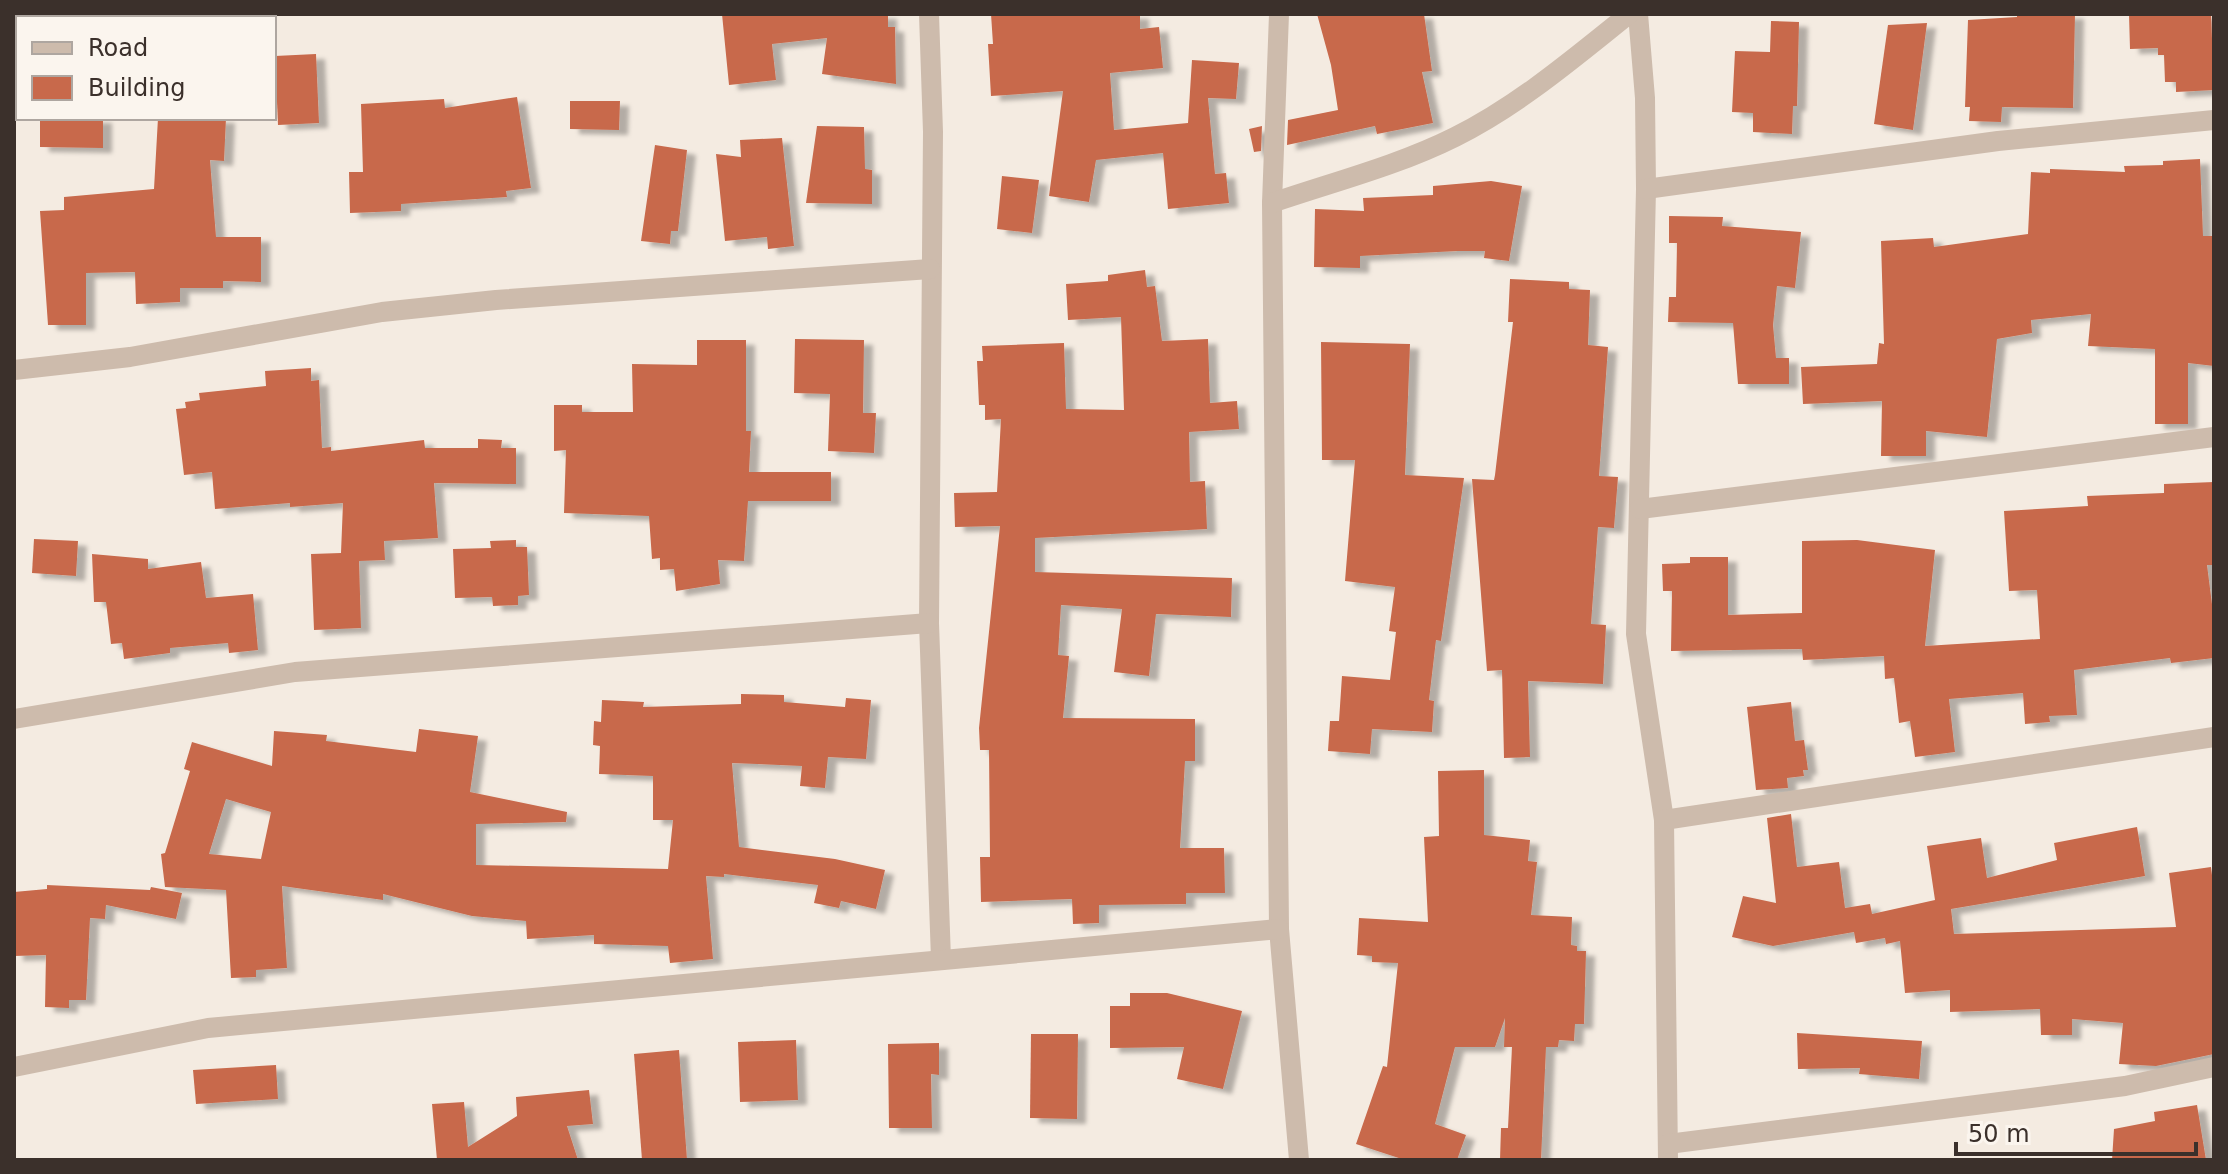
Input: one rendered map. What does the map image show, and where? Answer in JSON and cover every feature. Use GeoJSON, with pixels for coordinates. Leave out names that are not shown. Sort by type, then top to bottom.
{"type":"FeatureCollection","features":[{"type":"Feature","properties":{"kind":"street"},"geometry":{"type":"LineString","coordinates":[[108,16],[135,14]]}},
{"type":"Feature","properties":{"kind":"street"},"geometry":{"type":"LineString","coordinates":[[929,14],[933,132],[929,623],[941,959]]}},
{"type":"Feature","properties":{"kind":"street"},"geometry":{"type":"LineString","coordinates":[[1279,14],[1272,203],[1279,929],[1299,1160]]}},
{"type":"Feature","properties":{"kind":"street"},"geometry":{"type":"LineString","coordinates":[[1272,203],[1414,155],[1456,136],[1509,106],[1629,14]]}},
{"type":"Feature","properties":{"kind":"street"},"geometry":{"type":"LineString","coordinates":[[1638,14],[1645,98],[1646,189],[1636,634],[1664,820],[1668,1152],[2125,1086],[2214,1067]]}},
{"type":"Feature","properties":{"kind":"street"},"geometry":{"type":"LineString","coordinates":[[1646,189],[1998,141],[2214,120]]}},
{"type":"Feature","properties":{"kind":"street"},"geometry":{"type":"LineString","coordinates":[[14,370],[130,357],[382,312],[496,300],[930,269]]}},
{"type":"Feature","properties":{"kind":"street"},"geometry":{"type":"LineString","coordinates":[[1640,509],[2214,437]]}},
{"type":"Feature","properties":{"kind":"street"},"geometry":{"type":"LineString","coordinates":[[14,719],[295,672],[929,623]]}},
{"type":"Feature","properties":{"kind":"street"},"geometry":{"type":"LineString","coordinates":[[1664,820],[2214,737]]}},
{"type":"Feature","properties":{"kind":"street"},"geometry":{"type":"LineString","coordinates":[[14,1067],[208,1028],[1279,929]]}},
{"type":"Feature","properties":{"kind":"building"},"geometry":{"type":"Polygon","coordinates":[[[722,14],[888,14],[888,27],[895,27],[896,84],[822,74],[827,38],[772,44],[776,80],[729,85],[722,14]]]}},
{"type":"Feature","properties":{"kind":"building"},"geometry":{"type":"Polygon","coordinates":[[[991,14],[1140,14],[1140,29],[1159,27],[1163,68],[1110,73],[1114,130],[1188,123],[1192,60],[1239,63],[1236,99],[1208,98],[1215,174],[1226,173],[1229,203],[1168,209],[1163,153],[1096,160],[1089,202],[1049,196],[1063,91],[991,96],[988,44],[993,44],[991,14]]]}},
{"type":"Feature","properties":{"kind":"building"},"geometry":{"type":"Polygon","coordinates":[[[1317,14],[1424,14],[1432,71],[1422,72],[1433,123],[1377,134],[1375,126],[1287,145],[1288,120],[1338,110],[1331,65],[1317,14]]]}},
{"type":"Feature","properties":{"kind":"building"},"geometry":{"type":"Polygon","coordinates":[[[2017,14],[2075,14],[2073,108],[2002,107],[2001,122],[1969,121],[1970,107],[1965,107],[1968,20],[2017,17],[2017,14]]]}},
{"type":"Feature","properties":{"kind":"building"},"geometry":{"type":"Polygon","coordinates":[[[2129,14],[2211,14],[2214,90],[2176,92],[2176,82],[2165,82],[2164,55],[2158,55],[2158,48],[2130,49],[2129,14]]]}},
{"type":"Feature","properties":{"kind":"building"},"geometry":{"type":"Polygon","coordinates":[[[1771,21],[1799,22],[1797,106],[1793,106],[1792,134],[1753,132],[1753,113],[1732,112],[1735,51],[1770,52],[1771,21]]]}},
{"type":"Feature","properties":{"kind":"building"},"geometry":{"type":"Polygon","coordinates":[[[1927,23],[1913,130],[1874,124],[1888,25],[1927,23]]]}},
{"type":"Feature","properties":{"kind":"building"},"geometry":{"type":"Polygon","coordinates":[[[316,54],[319,123],[278,125],[276,56],[316,54]]]}},
{"type":"Feature","properties":{"kind":"building"},"geometry":{"type":"Polygon","coordinates":[[[517,97],[531,188],[506,191],[507,197],[401,204],[401,211],[350,213],[349,172],[363,172],[361,104],[444,99],[445,108],[517,97]]]}},
{"type":"Feature","properties":{"kind":"building"},"geometry":{"type":"Polygon","coordinates":[[[570,101],[620,101],[619,130],[570,129],[570,101]]]}},
{"type":"Feature","properties":{"kind":"building"},"geometry":{"type":"Polygon","coordinates":[[[40,120],[103,120],[103,148],[40,147],[40,120]]]}},
{"type":"Feature","properties":{"kind":"building"},"geometry":{"type":"Polygon","coordinates":[[[158,120],[226,120],[224,161],[210,160],[216,237],[261,237],[261,282],[223,281],[223,288],[180,288],[180,302],[136,304],[135,272],[86,273],[86,325],[48,325],[40,211],[64,210],[64,197],[154,189],[158,120]]]}},
{"type":"Feature","properties":{"kind":"building"},"geometry":{"type":"Polygon","coordinates":[[[817,126],[864,127],[865,169],[872,170],[872,204],[806,203],[817,126]]]}},
{"type":"Feature","properties":{"kind":"building"},"geometry":{"type":"Polygon","coordinates":[[[1262,126],[1261,151],[1254,152],[1249,129],[1262,126]]]}},
{"type":"Feature","properties":{"kind":"building"},"geometry":{"type":"Polygon","coordinates":[[[782,138],[794,246],[768,249],[767,237],[725,241],[716,154],[741,157],[740,140],[782,138]]]}},
{"type":"Feature","properties":{"kind":"building"},"geometry":{"type":"Polygon","coordinates":[[[655,145],[687,150],[678,231],[671,231],[670,244],[641,241],[655,145]]]}},
{"type":"Feature","properties":{"kind":"building"},"geometry":{"type":"Polygon","coordinates":[[[2200,159],[2203,236],[2214,236],[2214,366],[2188,363],[2188,424],[2155,424],[2155,349],[2088,346],[2091,314],[2031,320],[2032,333],[1997,339],[1987,437],[1926,431],[1926,456],[1881,456],[1882,401],[1803,404],[1801,367],[1877,364],[1879,343],[1884,344],[1881,241],[1933,238],[1934,247],[2028,234],[2031,172],[2050,173],[2050,169],[2125,172],[2124,166],[2163,165],[2163,161],[2200,159]]]}},
{"type":"Feature","properties":{"kind":"building"},"geometry":{"type":"Polygon","coordinates":[[[1002,176],[1039,180],[1032,233],[997,229],[1002,176]]]}},
{"type":"Feature","properties":{"kind":"building"},"geometry":{"type":"Polygon","coordinates":[[[1491,181],[1522,186],[1509,261],[1484,258],[1485,251],[1457,251],[1360,256],[1360,268],[1314,267],[1315,209],[1364,211],[1363,198],[1433,195],[1433,186],[1491,181]]]}},
{"type":"Feature","properties":{"kind":"building"},"geometry":{"type":"Polygon","coordinates":[[[1669,216],[1723,217],[1722,226],[1801,232],[1795,288],[1777,286],[1773,325],[1776,358],[1789,358],[1789,384],[1738,384],[1733,323],[1668,322],[1669,297],[1676,297],[1677,243],[1669,243],[1669,216]]]}},
{"type":"Feature","properties":{"kind":"building"},"geometry":{"type":"Polygon","coordinates":[[[1145,270],[1147,287],[1155,286],[1162,341],[1208,339],[1210,403],[1237,401],[1239,429],[1189,432],[1190,482],[1205,481],[1207,529],[1035,538],[1035,572],[1232,578],[1231,617],[1156,614],[1149,676],[1114,672],[1122,609],[1061,605],[1058,655],[1069,656],[1063,718],[1195,719],[1195,761],[1185,761],[1180,848],[1224,848],[1225,893],[1186,893],[1186,904],[1099,905],[1099,923],[1073,924],[1072,899],[981,902],[980,857],[990,857],[989,750],[980,750],[979,728],[1000,526],[955,527],[954,493],[997,492],[1001,419],[985,420],[985,405],[979,405],[977,361],[983,361],[982,346],[1064,343],[1066,409],[1124,410],[1121,317],[1068,320],[1066,284],[1108,281],[1108,275],[1145,270]]]}},
{"type":"Feature","properties":{"kind":"building"},"geometry":{"type":"Polygon","coordinates":[[[1510,279],[1569,282],[1569,289],[1590,290],[1588,345],[1608,347],[1599,476],[1618,477],[1614,528],[1598,527],[1591,624],[1606,625],[1603,684],[1528,681],[1530,757],[1504,758],[1502,670],[1487,671],[1472,479],[1494,480],[1495,475],[1513,322],[1508,322],[1510,279]]]}},
{"type":"Feature","properties":{"kind":"building"},"geometry":{"type":"Polygon","coordinates":[[[795,339],[864,340],[863,413],[876,413],[874,453],[828,451],[830,394],[794,393],[795,339]]]}},
{"type":"Feature","properties":{"kind":"building"},"geometry":{"type":"Polygon","coordinates":[[[697,340],[746,340],[746,431],[751,431],[749,472],[831,472],[831,501],[748,501],[744,561],[718,560],[720,584],[676,591],[674,569],[660,570],[660,558],[652,559],[649,516],[564,513],[566,450],[554,451],[554,405],[582,405],[582,412],[633,412],[632,364],[697,365],[697,340]]]}},
{"type":"Feature","properties":{"kind":"building"},"geometry":{"type":"Polygon","coordinates":[[[1321,342],[1410,344],[1405,475],[1464,478],[1441,641],[1436,640],[1429,700],[1434,701],[1432,732],[1372,729],[1370,754],[1328,751],[1330,721],[1339,721],[1342,676],[1390,680],[1396,632],[1389,631],[1395,587],[1345,581],[1355,460],[1322,460],[1321,342]]]}},
{"type":"Feature","properties":{"kind":"building"},"geometry":{"type":"Polygon","coordinates":[[[311,368],[311,381],[319,380],[322,448],[331,447],[331,451],[424,440],[425,448],[478,448],[478,439],[502,440],[501,448],[516,448],[516,484],[434,483],[438,538],[384,541],[385,560],[359,561],[361,628],[314,630],[311,554],[341,553],[343,503],[290,507],[290,503],[215,509],[212,472],[184,475],[176,409],[186,408],[185,402],[200,400],[199,393],[266,386],[265,371],[311,368]]]}},
{"type":"Feature","properties":{"kind":"building"},"geometry":{"type":"Polygon","coordinates":[[[2214,482],[2214,565],[2207,565],[2214,620],[2214,658],[2171,663],[2170,658],[2074,670],[2077,715],[2049,716],[2050,722],[2025,724],[2023,693],[1949,699],[1955,752],[1915,757],[1910,721],[1899,723],[1894,678],[1885,679],[1884,656],[1803,660],[1802,649],[1671,651],[1672,591],[1663,591],[1662,564],[1690,563],[1690,557],[1728,557],[1728,615],[1802,613],[1802,541],[1857,540],[1935,550],[1925,646],[2040,639],[2037,590],[2009,591],[2004,511],[2088,506],[2087,496],[2164,493],[2164,484],[2214,482]]]}},
{"type":"Feature","properties":{"kind":"building"},"geometry":{"type":"Polygon","coordinates":[[[34,539],[78,541],[76,576],[32,573],[34,539]]]}},
{"type":"Feature","properties":{"kind":"building"},"geometry":{"type":"Polygon","coordinates":[[[516,540],[516,547],[527,547],[529,595],[518,596],[518,605],[493,606],[492,597],[455,598],[453,549],[491,548],[490,541],[516,540]]]}},
{"type":"Feature","properties":{"kind":"building"},"geometry":{"type":"Polygon","coordinates":[[[92,554],[148,559],[148,569],[201,562],[206,598],[253,594],[258,650],[229,653],[228,643],[170,648],[170,653],[124,659],[122,643],[111,644],[106,602],[94,602],[92,554]]]}},
{"type":"Feature","properties":{"kind":"building"},"geometry":{"type":"Polygon","coordinates":[[[741,694],[784,695],[784,702],[845,707],[846,698],[871,700],[866,759],[828,757],[825,788],[800,786],[802,766],[732,763],[739,847],[835,859],[885,870],[876,909],[841,901],[839,908],[814,903],[818,885],[724,874],[724,877],[706,876],[713,959],[670,963],[668,946],[594,944],[594,935],[527,939],[526,921],[472,916],[383,894],[383,900],[282,886],[287,968],[256,970],[256,977],[231,978],[226,890],[165,887],[161,854],[165,853],[190,771],[184,769],[192,742],[272,766],[274,731],[327,735],[326,741],[416,752],[419,729],[478,736],[470,792],[567,812],[566,822],[476,824],[476,865],[668,869],[673,820],[653,820],[653,776],[599,774],[600,746],[593,745],[594,721],[601,722],[602,700],[644,702],[643,707],[741,704],[741,694]],[[226,799],[209,854],[261,859],[271,812],[226,799]]]}},
{"type":"Feature","properties":{"kind":"building"},"geometry":{"type":"Polygon","coordinates":[[[1791,702],[1795,741],[1804,740],[1808,770],[1803,770],[1804,776],[1787,778],[1788,788],[1756,790],[1747,707],[1791,702]]]}},
{"type":"Feature","properties":{"kind":"building"},"geometry":{"type":"Polygon","coordinates":[[[1484,770],[1484,835],[1530,840],[1528,861],[1537,862],[1531,915],[1572,917],[1571,945],[1577,946],[1577,951],[1586,951],[1584,1024],[1575,1024],[1574,1041],[1559,1040],[1558,1047],[1546,1047],[1541,1160],[1500,1160],[1501,1128],[1508,1128],[1512,1047],[1504,1047],[1505,1018],[1495,1047],[1455,1047],[1435,1124],[1466,1135],[1457,1160],[1405,1160],[1356,1144],[1383,1066],[1387,1067],[1398,963],[1372,962],[1372,956],[1357,955],[1359,918],[1428,922],[1424,837],[1439,836],[1438,771],[1484,770]]]}},
{"type":"Feature","properties":{"kind":"building"},"geometry":{"type":"Polygon","coordinates":[[[1791,814],[1797,867],[1839,862],[1845,908],[1870,904],[1872,914],[1935,900],[1927,846],[1981,838],[1987,878],[2057,860],[2054,843],[2137,827],[2145,876],[1951,909],[1954,934],[2176,927],[2169,873],[2211,867],[2214,892],[2214,1054],[2156,1066],[2119,1064],[2123,1023],[2072,1019],[2072,1035],[2041,1035],[2040,1009],[1950,1012],[1950,990],[1905,993],[1900,941],[1886,944],[1885,938],[1856,943],[1854,932],[1773,946],[1732,937],[1743,896],[1776,903],[1767,818],[1791,814]]]}},
{"type":"Feature","properties":{"kind":"building"},"geometry":{"type":"Polygon","coordinates":[[[47,885],[150,890],[151,887],[182,893],[176,919],[106,905],[105,919],[90,918],[86,1000],[69,1000],[69,1008],[45,1007],[46,955],[14,956],[14,892],[47,889],[47,885]]]}},
{"type":"Feature","properties":{"kind":"building"},"geometry":{"type":"Polygon","coordinates":[[[1130,993],[1167,993],[1242,1011],[1223,1089],[1177,1079],[1184,1047],[1110,1048],[1110,1006],[1130,1006],[1130,993]]]}},
{"type":"Feature","properties":{"kind":"building"},"geometry":{"type":"Polygon","coordinates":[[[1797,1033],[1922,1041],[1919,1079],[1859,1074],[1860,1068],[1798,1069],[1797,1033]]]}},
{"type":"Feature","properties":{"kind":"building"},"geometry":{"type":"Polygon","coordinates":[[[1031,1034],[1078,1034],[1077,1119],[1030,1118],[1031,1034]]]}},
{"type":"Feature","properties":{"kind":"building"},"geometry":{"type":"Polygon","coordinates":[[[796,1040],[798,1100],[740,1102],[738,1042],[796,1040]]]}},
{"type":"Feature","properties":{"kind":"building"},"geometry":{"type":"Polygon","coordinates":[[[939,1043],[939,1075],[931,1074],[932,1128],[889,1128],[888,1044],[939,1043]]]}},
{"type":"Feature","properties":{"kind":"building"},"geometry":{"type":"Polygon","coordinates":[[[679,1050],[687,1160],[642,1160],[634,1054],[679,1050]]]}},
{"type":"Feature","properties":{"kind":"building"},"geometry":{"type":"Polygon","coordinates":[[[276,1065],[278,1099],[196,1104],[193,1070],[276,1065]]]}},
{"type":"Feature","properties":{"kind":"building"},"geometry":{"type":"Polygon","coordinates":[[[589,1090],[593,1124],[567,1126],[578,1160],[437,1160],[432,1104],[464,1102],[468,1147],[517,1116],[516,1097],[589,1090]]]}},
{"type":"Feature","properties":{"kind":"building"},"geometry":{"type":"Polygon","coordinates":[[[2197,1105],[2206,1160],[2112,1160],[2114,1129],[2155,1121],[2154,1112],[2197,1105]]]}}]}
